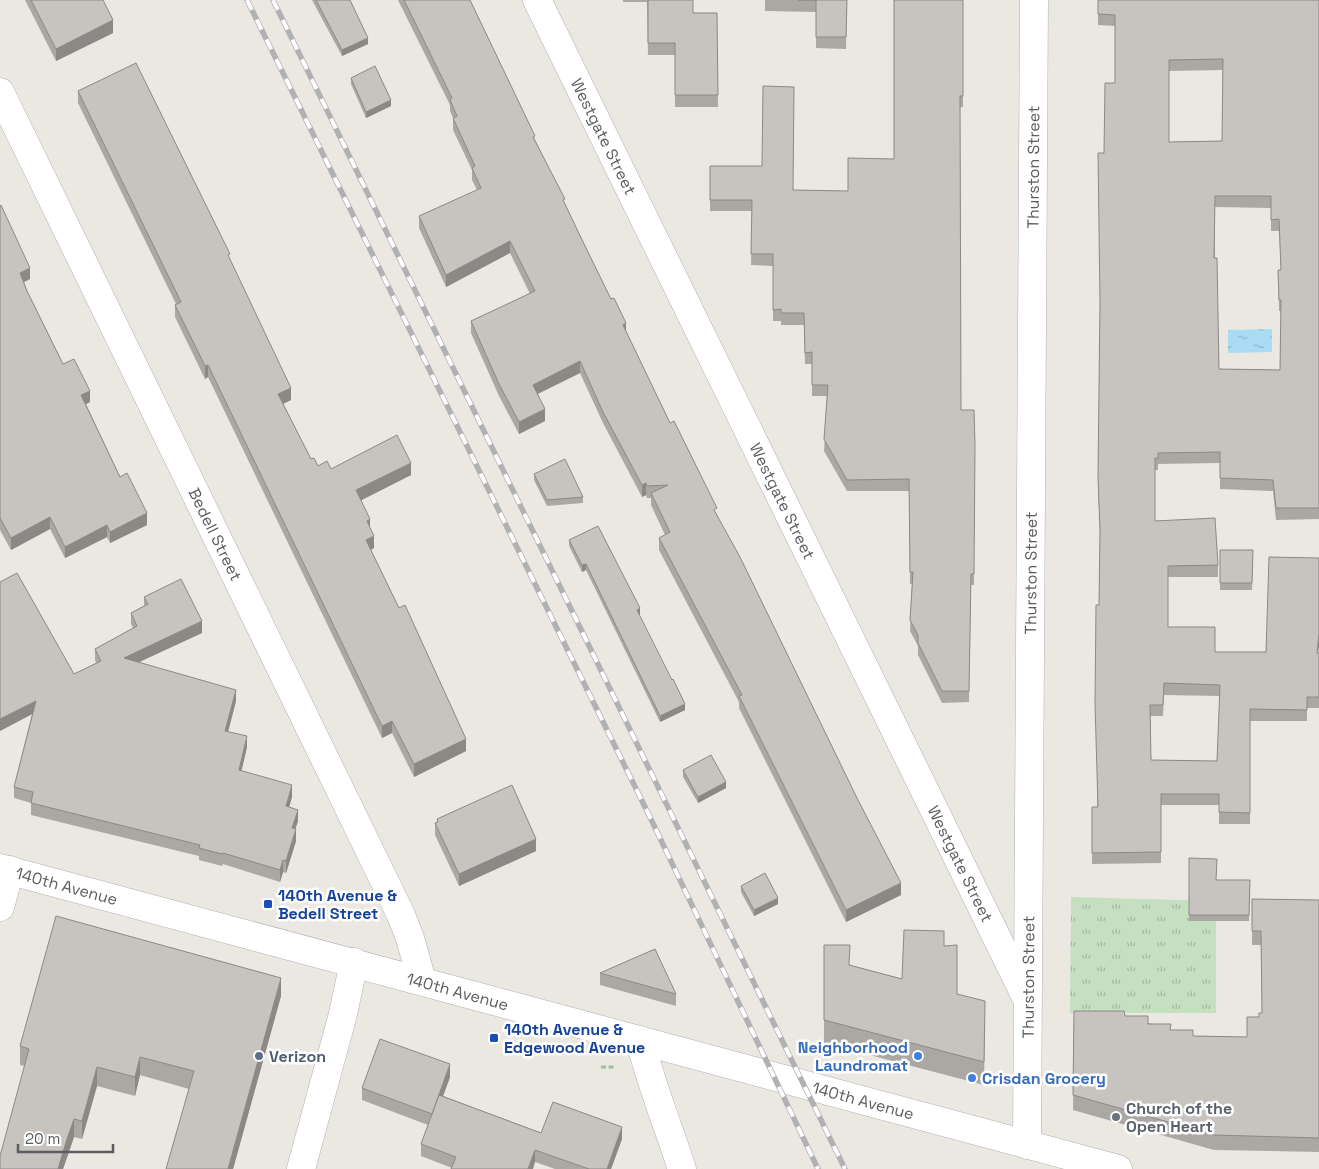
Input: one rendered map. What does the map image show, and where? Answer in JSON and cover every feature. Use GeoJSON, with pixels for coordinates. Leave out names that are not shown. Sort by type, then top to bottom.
{"type":"FeatureCollection","features":[{"type":"Feature","properties":{"kind":"street","name":"Westgate Street"},"geometry":{"type":"LineString","coordinates":[[537,0],[1027,1000]]}},
{"type":"Feature","properties":{"kind":"street","name":"Thurston Street"},"geometry":{"type":"LineString","coordinates":[[1027,1145],[1034,0]]}},
{"type":"Feature","properties":{"kind":"street","name":"Bedell Street"},"geometry":{"type":"LineString","coordinates":[[0,92],[401,915],[410,938],[422,981]]}},
{"type":"Feature","properties":{"kind":"street","name":"140th Avenue"},"geometry":{"type":"LineString","coordinates":[[5,869],[1118,1169]]}},
{"type":"Feature","properties":{"kind":"street"},"geometry":{"type":"LineString","coordinates":[[0,907],[5,869]]}},
{"type":"Feature","properties":{"kind":"street"},"geometry":{"type":"LineString","coordinates":[[301,1169],[343,1014],[354,962]]}},
{"type":"Feature","properties":{"kind":"street"},"geometry":{"type":"LineString","coordinates":[[640,1040],[648,1074],[659,1100],[682,1169]]}},
{"type":"Feature","properties":{"kind":"path"},"geometry":{"type":"LineString","coordinates":[[601,1067],[614,1067]]}},
{"type":"Feature","properties":{"kind":"green space"},"geometry":{"type":"Polygon","coordinates":[[[1071,897],[1216,901],[1216,1013],[1070,1013],[1071,897]]]}},
{"type":"Feature","properties":{"kind":"water"},"geometry":{"type":"Polygon","coordinates":[[[1272,329],[1272,352],[1228,353],[1228,330],[1272,329]]]}},
{"type":"Feature","properties":{"kind":"building"},"geometry":{"type":"Polygon","coordinates":[[[31,0],[103,0],[113,20],[56,49],[31,0]]]}},
{"type":"Feature","properties":{"kind":"building"},"geometry":{"type":"Polygon","coordinates":[[[316,0],[350,0],[368,38],[342,50],[316,0]]]}},
{"type":"Feature","properties":{"kind":"building"},"geometry":{"type":"Polygon","coordinates":[[[404,0],[470,0],[535,136],[533,137],[565,199],[563,200],[586,248],[611,299],[614,298],[626,323],[623,325],[670,423],[674,421],[717,508],[714,510],[740,557],[857,798],[901,883],[846,910],[739,696],[742,695],[659,538],[670,532],[651,493],[668,485],[647,486],[646,483],[642,485],[603,412],[580,361],[533,385],[545,409],[519,422],[499,384],[471,321],[535,291],[510,241],[446,275],[419,216],[481,188],[472,168],[475,166],[453,118],[457,116],[450,100],[452,98],[404,0]]]}},
{"type":"Feature","properties":{"kind":"building"},"geometry":{"type":"Polygon","coordinates":[[[648,0],[693,0],[693,13],[717,13],[718,95],[675,95],[675,43],[648,43],[648,0]]]}},
{"type":"Feature","properties":{"kind":"building"},"geometry":{"type":"Polygon","coordinates":[[[816,0],[847,0],[846,37],[816,37],[816,0]]]}},
{"type":"Feature","properties":{"kind":"building"},"geometry":{"type":"Polygon","coordinates":[[[894,0],[963,0],[963,96],[960,96],[961,410],[974,410],[975,445],[974,574],[971,574],[969,691],[942,691],[918,643],[918,635],[910,620],[913,572],[910,572],[909,479],[847,480],[824,439],[828,385],[812,385],[812,352],[805,353],[804,313],[781,313],[781,309],[773,310],[773,254],[751,254],[752,200],[710,200],[710,166],[762,166],[763,86],[794,87],[793,190],[848,191],[848,158],[894,159],[894,0]]]}},
{"type":"Feature","properties":{"kind":"building"},"geometry":{"type":"Polygon","coordinates":[[[1098,0],[1319,0],[1319,508],[1276,508],[1273,480],[1220,478],[1220,452],[1158,453],[1158,458],[1155,458],[1155,521],[1215,518],[1218,565],[1168,566],[1168,627],[1215,627],[1215,652],[1266,652],[1269,557],[1319,558],[1319,633],[1317,653],[1319,653],[1319,697],[1307,697],[1307,710],[1250,709],[1250,813],[1219,812],[1219,794],[1161,794],[1161,852],[1092,853],[1092,807],[1098,807],[1095,704],[1096,605],[1099,605],[1100,531],[1098,476],[1100,301],[1098,153],[1104,153],[1105,83],[1115,83],[1115,15],[1098,14],[1098,0]],[[1223,59],[1169,60],[1169,142],[1222,141],[1223,59]],[[1215,196],[1214,258],[1217,258],[1219,369],[1280,370],[1281,300],[1279,300],[1278,270],[1281,270],[1279,219],[1271,220],[1271,196],[1215,196]],[[1164,683],[1163,705],[1150,705],[1151,760],[1217,761],[1220,685],[1164,683]]]}},
{"type":"Feature","properties":{"kind":"building"},"geometry":{"type":"Polygon","coordinates":[[[136,63],[230,254],[228,255],[291,388],[278,394],[311,459],[314,458],[318,466],[327,461],[331,469],[397,435],[411,463],[356,490],[370,519],[367,521],[374,536],[366,540],[399,608],[405,605],[466,739],[414,764],[392,721],[382,726],[208,365],[205,366],[175,305],[181,302],[78,91],[136,63]]]}},
{"type":"Feature","properties":{"kind":"building"},"geometry":{"type":"Polygon","coordinates":[[[375,66],[391,100],[366,112],[351,78],[375,66]]]}},
{"type":"Feature","properties":{"kind":"building"},"geometry":{"type":"Polygon","coordinates":[[[1,205],[30,268],[20,273],[27,291],[63,364],[74,359],[90,391],[81,395],[120,477],[127,473],[147,513],[110,532],[107,525],[65,547],[50,517],[11,538],[0,518],[1,205]]]}},
{"type":"Feature","properties":{"kind":"building"},"geometry":{"type":"Polygon","coordinates":[[[565,459],[583,497],[547,500],[534,474],[565,459]]]}},
{"type":"Feature","properties":{"kind":"building"},"geometry":{"type":"Polygon","coordinates":[[[598,526],[640,608],[637,610],[685,704],[660,716],[586,564],[582,565],[569,540],[598,526]]]}},
{"type":"Feature","properties":{"kind":"building"},"geometry":{"type":"Polygon","coordinates":[[[1220,550],[1253,550],[1252,583],[1220,583],[1220,550]]]}},
{"type":"Feature","properties":{"kind":"building"},"geometry":{"type":"Polygon","coordinates":[[[17,573],[74,674],[101,661],[95,649],[137,626],[131,613],[148,604],[144,597],[181,579],[202,621],[124,658],[236,690],[225,731],[247,736],[239,770],[292,785],[286,806],[298,810],[292,828],[296,829],[286,861],[283,860],[280,870],[199,848],[200,845],[31,803],[33,792],[14,787],[36,701],[0,719],[0,582],[17,573]]]}},
{"type":"Feature","properties":{"kind":"building"},"geometry":{"type":"Polygon","coordinates":[[[711,755],[726,782],[698,797],[683,770],[711,755]]]}},
{"type":"Feature","properties":{"kind":"building"},"geometry":{"type":"Polygon","coordinates":[[[512,785],[536,839],[459,874],[435,823],[438,822],[437,819],[512,785]]]}},
{"type":"Feature","properties":{"kind":"building"},"geometry":{"type":"Polygon","coordinates":[[[1189,858],[1217,859],[1216,880],[1250,880],[1249,915],[1189,915],[1189,858]]]}},
{"type":"Feature","properties":{"kind":"building"},"geometry":{"type":"Polygon","coordinates":[[[765,873],[778,898],[754,910],[741,886],[765,873]]]}},
{"type":"Feature","properties":{"kind":"building"},"geometry":{"type":"Polygon","coordinates":[[[1252,899],[1319,900],[1319,1138],[1214,1135],[1073,1095],[1074,1011],[1124,1011],[1125,1016],[1148,1016],[1148,1024],[1171,1024],[1170,1030],[1193,1030],[1193,1036],[1247,1037],[1247,1017],[1259,1017],[1259,1013],[1262,1013],[1261,931],[1252,931],[1252,899]]]}},
{"type":"Feature","properties":{"kind":"building"},"geometry":{"type":"Polygon","coordinates":[[[56,916],[281,978],[228,1169],[166,1169],[194,1071],[140,1057],[135,1077],[97,1067],[82,1121],[74,1119],[58,1169],[0,1169],[0,1156],[29,1049],[20,1046],[56,916]]]}},
{"type":"Feature","properties":{"kind":"building"},"geometry":{"type":"Polygon","coordinates":[[[904,930],[944,931],[944,946],[957,945],[957,994],[985,1001],[984,1062],[824,1020],[824,945],[850,945],[849,965],[902,979],[904,930]]]}},
{"type":"Feature","properties":{"kind":"building"},"geometry":{"type":"Polygon","coordinates":[[[655,949],[676,994],[600,973],[655,949]]]}},
{"type":"Feature","properties":{"kind":"building"},"geometry":{"type":"Polygon","coordinates":[[[380,1039],[450,1064],[432,1114],[362,1088],[380,1039]]]}},
{"type":"Feature","properties":{"kind":"building"},"geometry":{"type":"Polygon","coordinates":[[[439,1095],[541,1133],[553,1102],[622,1127],[607,1169],[589,1169],[535,1150],[528,1169],[451,1169],[456,1157],[421,1144],[439,1095]]]}},
{"type":"Feature","properties":{"kind":"railway"},"geometry":{"type":"LineString","coordinates":[[247,0],[648,813],[818,1169]]}},
{"type":"Feature","properties":{"kind":"railway"},"geometry":{"type":"LineString","coordinates":[[273,0],[845,1169]]}},
{"type":"Feature","properties":{"kind":"place","name":"140th Avenue & Bedell Street"},"geometry":{"type":"Point","coordinates":[268,904]}},
{"type":"Feature","properties":{"kind":"place","name":"140th Avenue & Edgewood Avenue"},"geometry":{"type":"Point","coordinates":[494,1038]}},
{"type":"Feature","properties":{"kind":"place","name":"Verizon"},"geometry":{"type":"Point","coordinates":[259,1056]}},
{"type":"Feature","properties":{"kind":"place","name":"Neighborhood Laundromat"},"geometry":{"type":"Point","coordinates":[918,1056]}},
{"type":"Feature","properties":{"kind":"place","name":"Crisdan Grocery"},"geometry":{"type":"Point","coordinates":[972,1078]}},
{"type":"Feature","properties":{"kind":"place","name":"Church of the Open Heart"},"geometry":{"type":"Point","coordinates":[1116,1117]}}]}
